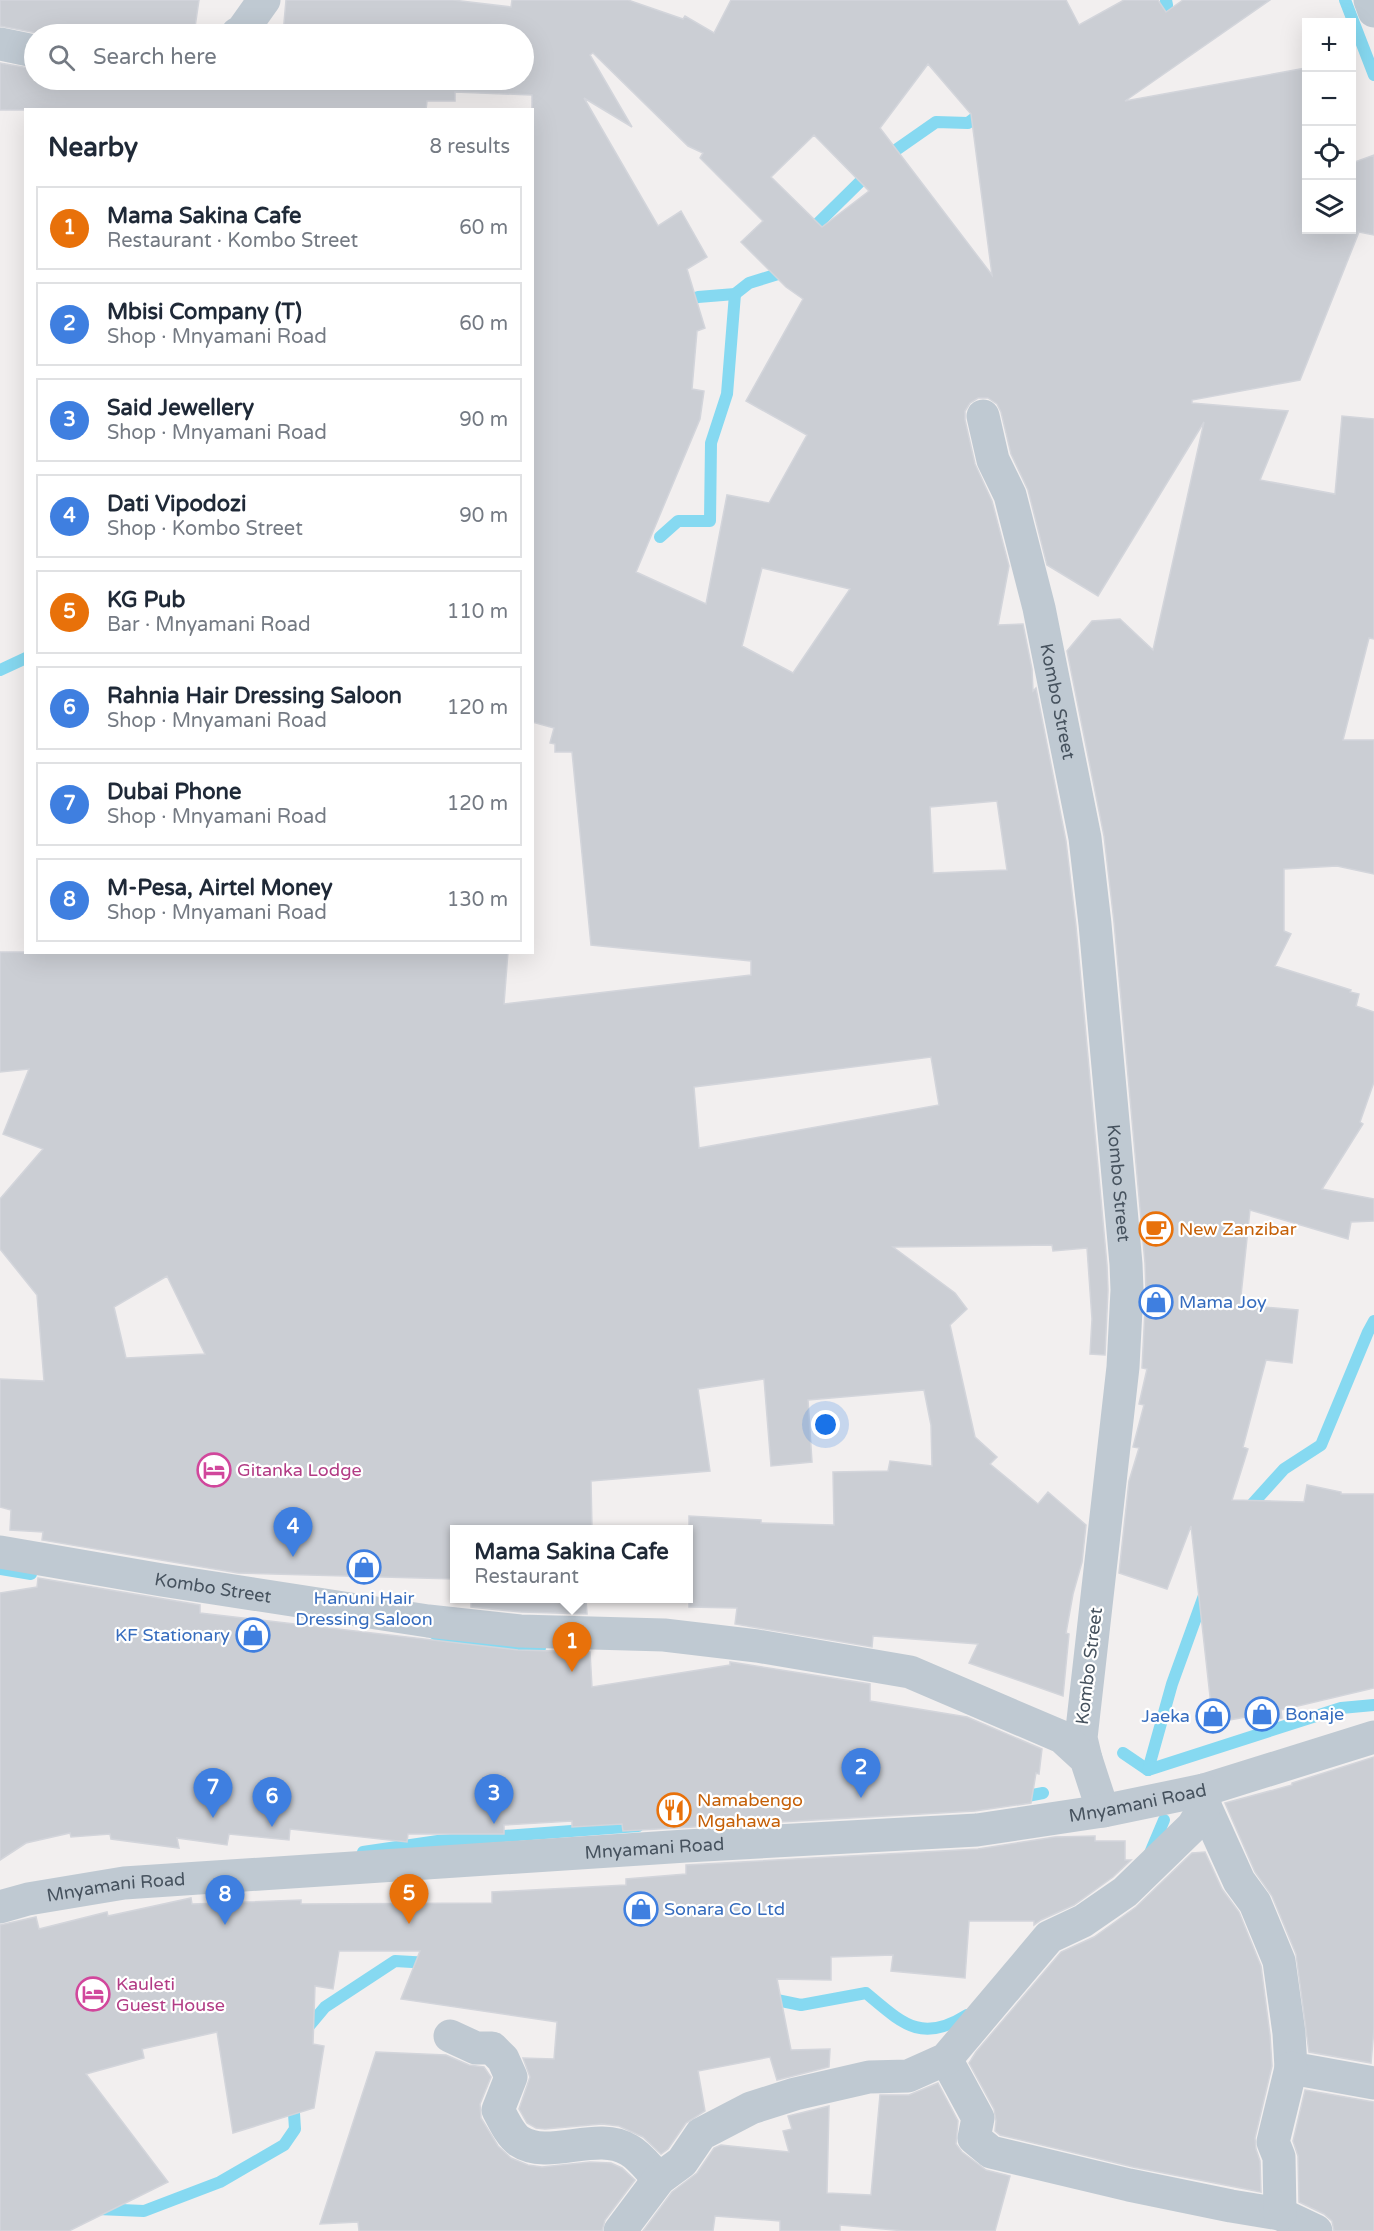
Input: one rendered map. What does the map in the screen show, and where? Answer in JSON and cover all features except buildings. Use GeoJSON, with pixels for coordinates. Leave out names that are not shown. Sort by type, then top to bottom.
{"type":"FeatureCollection","features":[{"type":"Feature","properties":{"kind":"street"},"geometry":{"type":"LineString","coordinates":[[247,24],[264,0]]}},
{"type":"Feature","properties":{"kind":"street"},"geometry":{"type":"LineString","coordinates":[[1370,0],[1374,11]]}},
{"type":"Feature","properties":{"kind":"street"},"geometry":{"type":"LineString","coordinates":[[0,44],[24,49]]}},
{"type":"Feature","properties":{"kind":"street","name":"Kombo Street"},"geometry":{"type":"LineString","coordinates":[[983,416],[993,460],[1010,495],[1039,608],[1085,838],[1106,1034],[1127,1290],[1123,1367],[1081,1738],[1103,1811]]}},
{"type":"Feature","properties":{"kind":"street","name":"Kombo Street"},"geometry":{"type":"LineString","coordinates":[[0,1552],[162,1580],[428,1621],[520,1631],[664,1635],[757,1646],[910,1672],[1062,1737],[1086,1759]]}},
{"type":"Feature","properties":{"kind":"street","name":"Mnyamani Road"},"geometry":{"type":"LineString","coordinates":[[0,1906],[124,1883],[686,1846],[976,1830],[1205,1798],[1374,1737]]}},
{"type":"Feature","properties":{"kind":"street"},"geometry":{"type":"LineString","coordinates":[[620,2231],[659,2179],[682,2162],[701,2134],[750,2108],[795,2094],[868,2077],[908,2076],[946,2059],[1049,1937],[1083,1921],[1125,1892],[1193,1826],[1205,1798]]}},
{"type":"Feature","properties":{"kind":"street"},"geometry":{"type":"LineString","coordinates":[[1205,1798],[1239,1881],[1255,1903],[1279,1961],[1289,2033],[1291,2068],[1273,2142],[1279,2157],[1280,2214]]}},
{"type":"Feature","properties":{"kind":"street"},"geometry":{"type":"LineString","coordinates":[[450,2036],[476,2048],[492,2048],[503,2059],[511,2077],[498,2110],[518,2141],[531,2146],[545,2147],[613,2143],[630,2150],[659,2179]]}},
{"type":"Feature","properties":{"kind":"street"},"geometry":{"type":"LineString","coordinates":[[946,2059],[978,2118],[974,2138],[992,2152],[1129,2185],[1280,2214],[1316,2231]]}},
{"type":"Feature","properties":{"kind":"street"},"geometry":{"type":"LineString","coordinates":[[1291,2068],[1374,2083]]}},
{"type":"Feature","properties":{"kind":"waterway"},"geometry":{"type":"LineString","coordinates":[[1148,13],[1167,5],[1166,0]]}},
{"type":"Feature","properties":{"kind":"waterway"},"geometry":{"type":"LineString","coordinates":[[1345,0],[1374,75]]}},
{"type":"Feature","properties":{"kind":"waterway"},"geometry":{"type":"LineString","coordinates":[[883,159],[936,122],[968,123],[985,110]]}},
{"type":"Feature","properties":{"kind":"waterway"},"geometry":{"type":"LineString","coordinates":[[806,235],[871,171]]}},
{"type":"Feature","properties":{"kind":"waterway"},"geometry":{"type":"LineString","coordinates":[[682,303],[698,297],[735,294],[749,283],[778,274],[784,266]]}},
{"type":"Feature","properties":{"kind":"waterway"},"geometry":{"type":"LineString","coordinates":[[660,537],[678,521],[710,521],[711,443],[727,394],[735,294]]}},
{"type":"Feature","properties":{"kind":"waterway"},"geometry":{"type":"LineString","coordinates":[[0,670],[24,659]]}},
{"type":"Feature","properties":{"kind":"waterway"},"geometry":{"type":"LineString","coordinates":[[1246,1511],[1284,1469],[1321,1445],[1374,1321]]}},
{"type":"Feature","properties":{"kind":"waterway"},"geometry":{"type":"LineString","coordinates":[[0,1569],[31,1574]]}},
{"type":"Feature","properties":{"kind":"waterway"},"geometry":{"type":"LineString","coordinates":[[1148,1770],[1172,1684],[1206,1590]]}},
{"type":"Feature","properties":{"kind":"waterway"},"geometry":{"type":"LineString","coordinates":[[432,1632],[449,1642],[470,1646],[540,1648]]}},
{"type":"Feature","properties":{"kind":"waterway"},"geometry":{"type":"LineString","coordinates":[[1148,1770],[1341,1708],[1374,1705]]}},
{"type":"Feature","properties":{"kind":"waterway"},"geometry":{"type":"LineString","coordinates":[[1123,1753],[1148,1770]]}},
{"type":"Feature","properties":{"kind":"waterway"},"geometry":{"type":"LineString","coordinates":[[1017,1798],[1043,1793]]}},
{"type":"Feature","properties":{"kind":"waterway"},"geometry":{"type":"LineString","coordinates":[[1150,1853],[1164,1820]]}},
{"type":"Feature","properties":{"kind":"waterway"},"geometry":{"type":"LineString","coordinates":[[363,1852],[438,1841],[638,1826]]}},
{"type":"Feature","properties":{"kind":"waterway"},"geometry":{"type":"LineString","coordinates":[[304,2032],[325,2007],[395,1961],[430,1963]]}},
{"type":"Feature","properties":{"kind":"waterway"},"geometry":{"type":"LineString","coordinates":[[767,1998],[801,2005],[866,1993],[902,2021],[924,2029],[951,2024],[967,2015]]}},
{"type":"Feature","properties":{"kind":"waterway"},"geometry":{"type":"LineString","coordinates":[[98,2209],[144,2211],[220,2182],[284,2145],[295,2129],[293,2098]]}},
{"type":"Feature","properties":{"kind":"place","name":"New Zanzibar"},"geometry":{"type":"Point","coordinates":[1156,1229]}},
{"type":"Feature","properties":{"kind":"place","name":"Mama Joy"},"geometry":{"type":"Point","coordinates":[1156,1302]}},
{"type":"Feature","properties":{"kind":"place","name":"Gitanka Lodge"},"geometry":{"type":"Point","coordinates":[214,1470]}},
{"type":"Feature","properties":{"kind":"place","name":"Dati Vipodozi"},"geometry":{"type":"Point","coordinates":[293,1557]}},
{"type":"Feature","properties":{"kind":"place","name":"Hanuni Hair Dressing Saloon"},"geometry":{"type":"Point","coordinates":[364,1567]}},
{"type":"Feature","properties":{"kind":"place","name":"KF Stationary"},"geometry":{"type":"Point","coordinates":[253,1635]}},
{"type":"Feature","properties":{"kind":"place","name":"Mama Sakina Cafe"},"geometry":{"type":"Point","coordinates":[572,1672]}},
{"type":"Feature","properties":{"kind":"place","name":"Bonaje"},"geometry":{"type":"Point","coordinates":[1262,1714]}},
{"type":"Feature","properties":{"kind":"place","name":"Jaeka"},"geometry":{"type":"Point","coordinates":[1213,1716]}},
{"type":"Feature","properties":{"kind":"place","name":"Mbisi Company (T)"},"geometry":{"type":"Point","coordinates":[861,1798]}},
{"type":"Feature","properties":{"kind":"place","name":"Namabengo Mgahawa"},"geometry":{"type":"Point","coordinates":[674,1810]}},
{"type":"Feature","properties":{"kind":"place","name":"Dubai Phone"},"geometry":{"type":"Point","coordinates":[213,1818]}},
{"type":"Feature","properties":{"kind":"place","name":"Said Jewellery"},"geometry":{"type":"Point","coordinates":[494,1824]}},
{"type":"Feature","properties":{"kind":"place","name":"Rahnia Hair Dressing Saloon"},"geometry":{"type":"Point","coordinates":[272,1827]}},
{"type":"Feature","properties":{"kind":"place","name":"Sonara Co Ltd"},"geometry":{"type":"Point","coordinates":[641,1909]}},
{"type":"Feature","properties":{"kind":"place","name":"KG Pub"},"geometry":{"type":"Point","coordinates":[409,1924]}},
{"type":"Feature","properties":{"kind":"place","name":"M-Pesa, Airtel Money"},"geometry":{"type":"Point","coordinates":[225,1925]}},
{"type":"Feature","properties":{"kind":"place","name":"Kauleti Guest House"},"geometry":{"type":"Point","coordinates":[93,1994]}}]}
